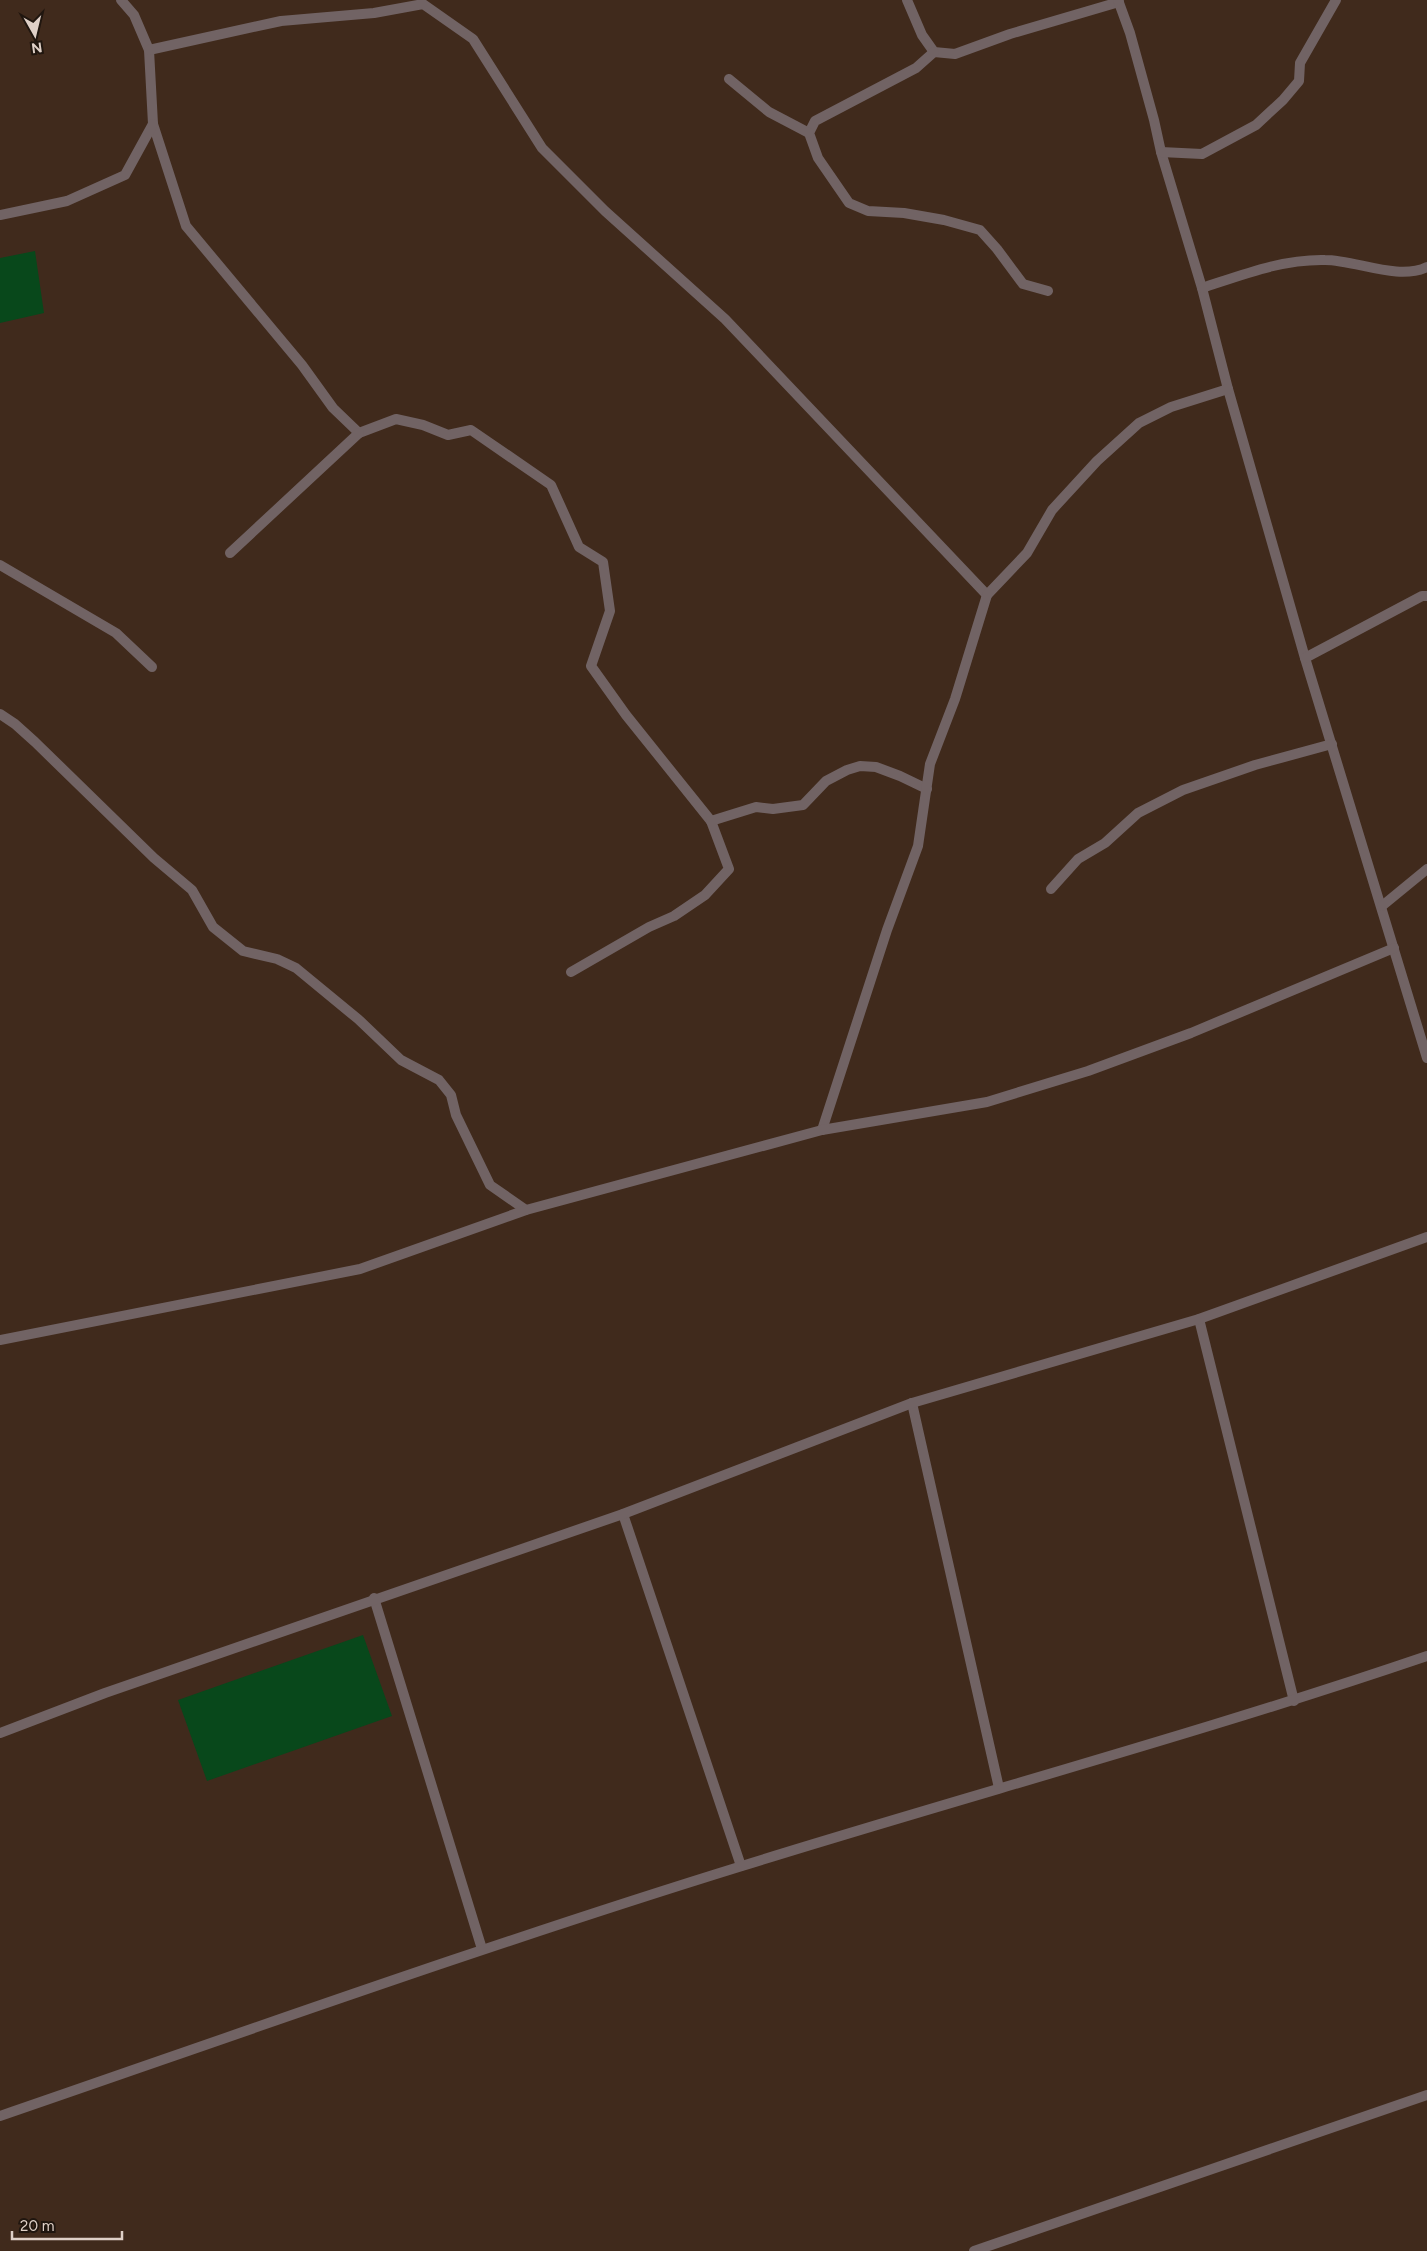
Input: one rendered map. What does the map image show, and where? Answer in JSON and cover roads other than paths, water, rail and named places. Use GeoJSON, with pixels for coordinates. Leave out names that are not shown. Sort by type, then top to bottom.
{"type":"FeatureCollection","features":[{"type":"Feature","properties":{"kind":"street"},"geometry":{"type":"LineString","coordinates":[[121,0],[134,15],[149,50],[154,124],[186,226],[302,365],[333,408],[359,433]]}},
{"type":"Feature","properties":{"kind":"street"},"geometry":{"type":"LineString","coordinates":[[907,0],[922,35],[934,52]]}},
{"type":"Feature","properties":{"kind":"street"},"geometry":{"type":"LineString","coordinates":[[1161,152],[1202,154],[1256,125],[1283,100],[1299,81],[1300,63],[1336,0]]}},
{"type":"Feature","properties":{"kind":"street"},"geometry":{"type":"LineString","coordinates":[[809,133],[815,121],[916,68],[934,52],[955,54],[1010,34],[1118,1],[1130,33],[1150,103],[1161,152],[1202,288],[1228,389],[1305,658],[1427,1058]]}},
{"type":"Feature","properties":{"kind":"street"},"geometry":{"type":"LineString","coordinates":[[149,50],[281,21],[374,12],[424,2],[473,39],[542,148],[605,211],[725,320],[987,595]]}},
{"type":"Feature","properties":{"kind":"street"},"geometry":{"type":"LineString","coordinates":[[729,79],[769,112],[809,133],[818,158],[849,203],[868,211],[912,214],[980,230],[1023,284],[1048,291]]}},
{"type":"Feature","properties":{"kind":"street"},"geometry":{"type":"LineString","coordinates":[[0,215],[67,200],[125,174],[154,124]]}},
{"type":"Feature","properties":{"kind":"street"},"geometry":{"type":"LineString","coordinates":[[1202,288],[1258,269],[1293,262],[1326,260],[1410,271],[1427,267]]}},
{"type":"Feature","properties":{"kind":"street"},"geometry":{"type":"LineString","coordinates":[[822,1130],[887,930],[918,846],[930,764],[955,699],[987,595],[1027,553],[1052,510],[1098,461],[1139,423],[1171,406],[1228,389]]}},
{"type":"Feature","properties":{"kind":"street"},"geometry":{"type":"LineString","coordinates":[[230,553],[359,433],[396,419],[423,425],[448,435],[471,430],[551,485],[579,547],[603,562],[610,611],[591,666],[626,715],[711,821],[729,869],[705,895],[674,916],[649,927],[572,972]]}},
{"type":"Feature","properties":{"kind":"street"},"geometry":{"type":"LineString","coordinates":[[0,565],[116,633],[152,667]]}},
{"type":"Feature","properties":{"kind":"street"},"geometry":{"type":"LineString","coordinates":[[1305,658],[1422,596],[1427,596]]}},
{"type":"Feature","properties":{"kind":"street"},"geometry":{"type":"LineString","coordinates":[[0,714],[28,736],[154,858],[192,890],[213,927],[243,951],[277,959],[296,968],[358,1019],[402,1060],[439,1080],[450,1095],[456,1115],[490,1185],[526,1210]]}},
{"type":"Feature","properties":{"kind":"street"},"geometry":{"type":"LineString","coordinates":[[1051,889],[1078,859],[1105,843],[1138,813],[1183,790],[1255,765],[1332,744]]}},
{"type":"Feature","properties":{"kind":"street"},"geometry":{"type":"LineString","coordinates":[[711,821],[756,807],[773,809],[803,805],[826,781],[847,770],[860,766],[876,767],[927,789]]}},
{"type":"Feature","properties":{"kind":"street"},"geometry":{"type":"LineString","coordinates":[[1382,906],[1427,869]]}},
{"type":"Feature","properties":{"kind":"street"},"geometry":{"type":"LineString","coordinates":[[0,1340],[360,1269],[526,1210],[822,1130],[987,1102],[1088,1071],[1191,1033],[1394,948]]}},
{"type":"Feature","properties":{"kind":"street"},"geometry":{"type":"LineString","coordinates":[[0,1733],[105,1693],[374,1598],[623,1514],[912,1403],[1199,1319],[1427,1237]]}},
{"type":"Feature","properties":{"kind":"street"},"geometry":{"type":"LineString","coordinates":[[1199,1319],[1294,1702]]}},
{"type":"Feature","properties":{"kind":"street"},"geometry":{"type":"LineString","coordinates":[[912,1403],[999,1788]]}},
{"type":"Feature","properties":{"kind":"street"},"geometry":{"type":"LineString","coordinates":[[623,1514],[741,1866]]}},
{"type":"Feature","properties":{"kind":"street"},"geometry":{"type":"LineString","coordinates":[[374,1598],[482,1949]]}},
{"type":"Feature","properties":{"kind":"street"},"geometry":{"type":"LineString","coordinates":[[0,2116],[482,1949],[741,1866],[1294,1702],[1427,1656]]}},
{"type":"Feature","properties":{"kind":"street"},"geometry":{"type":"LineString","coordinates":[[974,2251],[1427,2095]]}}]}
